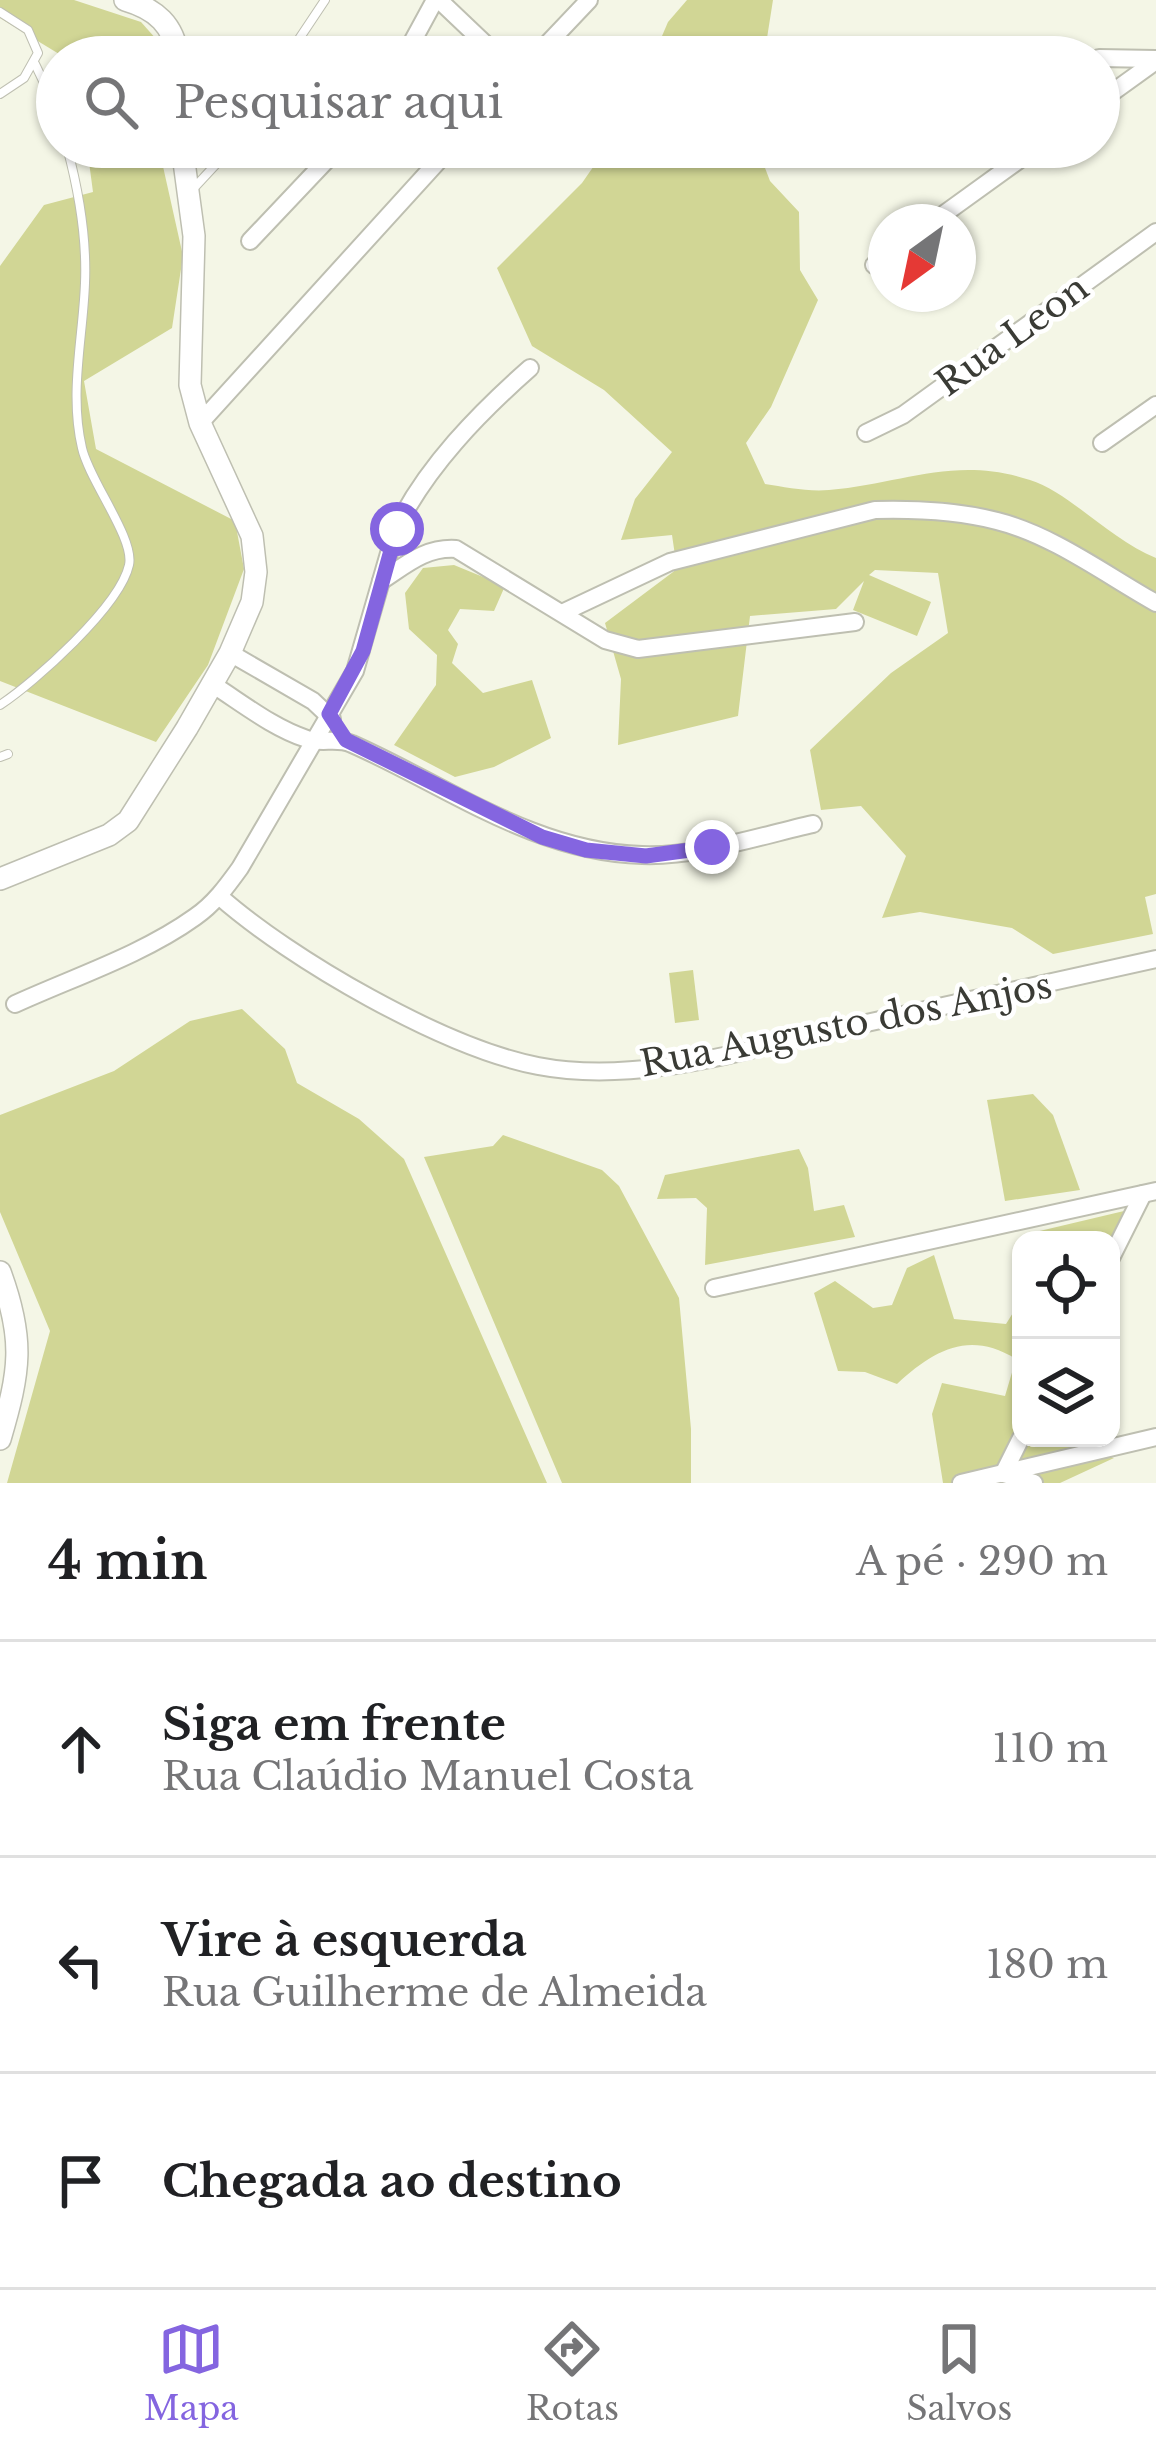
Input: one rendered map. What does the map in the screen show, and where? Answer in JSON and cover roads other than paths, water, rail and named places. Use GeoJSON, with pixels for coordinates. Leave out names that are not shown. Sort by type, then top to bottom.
{"type":"FeatureCollection","features":[{"type":"Feature","properties":{"kind":"street"},"geometry":{"type":"LineString","coordinates":[[125,0],[156,13],[174,36]]}},
{"type":"Feature","properties":{"kind":"street"},"geometry":{"type":"LineString","coordinates":[[416,36],[437,0],[476,36]]}},
{"type":"Feature","properties":{"kind":"street"},"geometry":{"type":"LineString","coordinates":[[555,36],[589,0]]}},
{"type":"Feature","properties":{"kind":"street"},"geometry":{"type":"LineString","coordinates":[[1120,59],[1156,60]]}},
{"type":"Feature","properties":{"kind":"street"},"geometry":{"type":"LineString","coordinates":[[1120,87],[1156,60]]}},
{"type":"Feature","properties":{"kind":"street"},"geometry":{"type":"LineString","coordinates":[[0,879],[109,835],[128,821],[212,684],[252,602],[256,572],[252,536],[200,423],[190,385],[194,236],[185,168]]}},
{"type":"Feature","properties":{"kind":"street"},"geometry":{"type":"LineString","coordinates":[[250,241],[319,168]]}},
{"type":"Feature","properties":{"kind":"street"},"geometry":{"type":"LineString","coordinates":[[200,423],[432,168]]}},
{"type":"Feature","properties":{"kind":"street"},"geometry":{"type":"LineString","coordinates":[[958,204],[1008,168]]}},
{"type":"Feature","properties":{"kind":"street","name":"Rua Leon"},"geometry":{"type":"LineString","coordinates":[[866,433],[903,415],[1156,232]]}},
{"type":"Feature","properties":{"kind":"street"},"geometry":{"type":"LineString","coordinates":[[14,1004],[160,938],[219,896],[355,670],[397,529],[421,486],[480,416],[530,368]]}},
{"type":"Feature","properties":{"kind":"street"},"geometry":{"type":"LineString","coordinates":[[1102,442],[1156,405]]}},
{"type":"Feature","properties":{"kind":"street"},"geometry":{"type":"LineString","coordinates":[[564,612],[670,562],[875,510],[904,509],[995,520],[1026,531],[1156,603]]}},
{"type":"Feature","properties":{"kind":"street"},"geometry":{"type":"LineString","coordinates":[[381,581],[424,553],[456,549],[605,640],[638,649],[855,622]]}},
{"type":"Feature","properties":{"kind":"street"},"geometry":{"type":"LineString","coordinates":[[230,652],[329,714],[346,740],[469,804],[542,837],[586,850],[646,856],[813,824]]}},
{"type":"Feature","properties":{"kind":"street"},"geometry":{"type":"LineString","coordinates":[[212,684],[314,742],[346,740]]}},
{"type":"Feature","properties":{"kind":"street","name":"Rua Augusto dos Anjos"},"geometry":{"type":"LineString","coordinates":[[219,896],[247,921],[338,978],[436,1030],[539,1066],[594,1071],[689,1062],[1156,959]]}},
{"type":"Feature","properties":{"kind":"street"},"geometry":{"type":"LineString","coordinates":[[1120,1242],[1149,1192]]}},
{"type":"Feature","properties":{"kind":"street"},"geometry":{"type":"LineString","coordinates":[[715,1288],[1149,1192]]}},
{"type":"Feature","properties":{"kind":"street"},"geometry":{"type":"LineString","coordinates":[[0,1272],[17,1325],[18,1347],[17,1374],[0,1439]]}},
{"type":"Feature","properties":{"kind":"street"},"geometry":{"type":"LineString","coordinates":[[961,1483],[1156,1437]]}},
{"type":"Feature","properties":{"kind":"street"},"geometry":{"type":"LineString","coordinates":[[1003,1474],[1016,1447]]}},
{"type":"Feature","properties":{"kind":"street"},"geometry":{"type":"LineString","coordinates":[[1003,1474],[1034,1483]]}},
{"type":"Feature","properties":{"kind":"lane"},"geometry":{"type":"LineString","coordinates":[[301,36],[325,0]]}},
{"type":"Feature","properties":{"kind":"lane"},"geometry":{"type":"LineString","coordinates":[[0,12],[28,29],[36,48]]}},
{"type":"Feature","properties":{"kind":"lane"},"geometry":{"type":"LineString","coordinates":[[0,94],[24,78],[36,60]]}},
{"type":"Feature","properties":{"kind":"lane"},"geometry":{"type":"LineString","coordinates":[[0,705],[46,671],[119,587],[129,564],[130,542],[110,515],[82,450],[77,345],[85,282],[82,201],[73,168]]}},
{"type":"Feature","properties":{"kind":"lane"},"geometry":{"type":"LineString","coordinates":[[188,195],[213,168]]}}]}
